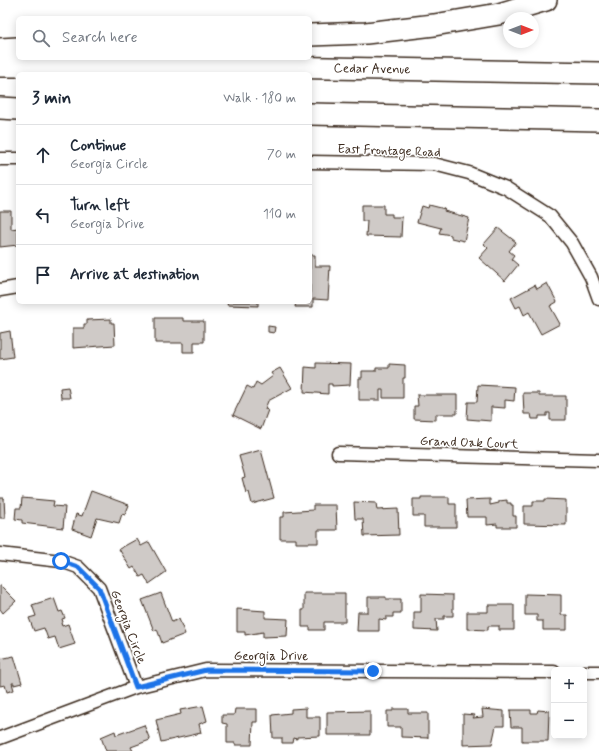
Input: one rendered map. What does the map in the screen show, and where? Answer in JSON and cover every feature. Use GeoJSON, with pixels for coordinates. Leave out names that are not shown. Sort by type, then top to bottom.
{"type":"FeatureCollection","features":[{"type":"Feature","properties":{"kind":"highway"},"geometry":{"type":"LineString","coordinates":[[312,35],[366,33],[434,25],[499,14],[546,0]]}},
{"type":"Feature","properties":{"kind":"highway"},"geometry":{"type":"LineString","coordinates":[[0,49],[16,48]]}},
{"type":"Feature","properties":{"kind":"highway","name":"Cedar Avenue"},"geometry":{"type":"LineString","coordinates":[[0,66],[227,66],[599,73]]}},
{"type":"Feature","properties":{"kind":"highway"},"geometry":{"type":"LineString","coordinates":[[0,108],[16,109]]}},
{"type":"Feature","properties":{"kind":"highway"},"geometry":{"type":"LineString","coordinates":[[312,114],[599,120]]}},
{"type":"Feature","properties":{"kind":"street"},"geometry":{"type":"LineString","coordinates":[[0,159],[16,159]]}},
{"type":"Feature","properties":{"kind":"street","name":"East Frontage Road"},"geometry":{"type":"LineString","coordinates":[[312,162],[434,164],[469,173],[506,188],[550,216],[572,243],[591,277],[599,299]]}},
{"type":"Feature","properties":{"kind":"street"},"geometry":{"type":"LineString","coordinates":[[0,290],[16,287]]}},
{"type":"Feature","properties":{"kind":"street","name":"Grand Oak Court"},"geometry":{"type":"LineString","coordinates":[[338,453],[599,460]]}},
{"type":"Feature","properties":{"kind":"street","name":"Georgia Circle"},"geometry":{"type":"LineString","coordinates":[[0,554],[61,561],[78,567],[99,588],[136,687]]}},
{"type":"Feature","properties":{"kind":"street","name":"Georgia Drive"},"geometry":{"type":"LineString","coordinates":[[0,738],[136,687],[206,670],[551,672]]}},
{"type":"Feature","properties":{"kind":"street"},"geometry":{"type":"LineString","coordinates":[[587,672],[599,672]]}},
{"type":"Feature","properties":{"kind":"building"},"geometry":{"type":"Polygon","coordinates":[[[362,205],[384,205],[384,214],[392,214],[392,217],[402,217],[401,237],[366,236],[367,221],[362,221],[362,205]]]}},
{"type":"Feature","properties":{"kind":"building"},"geometry":{"type":"Polygon","coordinates":[[[429,205],[469,218],[464,241],[451,238],[451,235],[439,233],[441,228],[417,222],[422,206],[428,208],[429,205]]]}},
{"type":"Feature","properties":{"kind":"building"},"geometry":{"type":"Polygon","coordinates":[[[0,211],[11,211],[11,229],[16,228],[16,245],[0,247],[0,211]]]}},
{"type":"Feature","properties":{"kind":"building"},"geometry":{"type":"Polygon","coordinates":[[[498,228],[516,242],[509,251],[514,255],[511,259],[518,265],[505,281],[479,258],[488,248],[484,244],[498,228]]]}},
{"type":"Feature","properties":{"kind":"building"},"geometry":{"type":"Polygon","coordinates":[[[312,255],[315,255],[315,266],[330,266],[328,300],[313,299],[313,307],[295,307],[296,304],[312,304],[312,255]]]}},
{"type":"Feature","properties":{"kind":"building"},"geometry":{"type":"Polygon","coordinates":[[[547,283],[557,302],[550,306],[560,324],[541,334],[529,312],[524,315],[520,306],[516,308],[511,298],[535,285],[537,289],[547,283]]]}},
{"type":"Feature","properties":{"kind":"building"},"geometry":{"type":"Polygon","coordinates":[[[258,304],[258,306],[227,305],[258,304]]]}},
{"type":"Feature","properties":{"kind":"building"},"geometry":{"type":"Polygon","coordinates":[[[155,318],[183,318],[183,321],[204,321],[204,342],[194,342],[194,352],[183,352],[183,343],[155,343],[155,318]]]}},
{"type":"Feature","properties":{"kind":"building"},"geometry":{"type":"Polygon","coordinates":[[[111,319],[111,323],[114,323],[115,345],[73,348],[73,328],[84,328],[84,324],[87,324],[87,320],[111,319]]]}},
{"type":"Feature","properties":{"kind":"building"},"geometry":{"type":"Polygon","coordinates":[[[268,326],[275,327],[274,333],[268,332],[268,326]]]}},
{"type":"Feature","properties":{"kind":"building"},"geometry":{"type":"Polygon","coordinates":[[[10,331],[13,357],[0,359],[0,333],[10,331]]]}},
{"type":"Feature","properties":{"kind":"building"},"geometry":{"type":"Polygon","coordinates":[[[316,363],[351,364],[350,385],[332,386],[332,384],[328,384],[328,394],[304,392],[305,367],[316,368],[316,363]]]}},
{"type":"Feature","properties":{"kind":"building"},"geometry":{"type":"Polygon","coordinates":[[[389,364],[405,365],[405,378],[403,378],[403,398],[383,398],[383,390],[380,390],[380,400],[359,400],[359,378],[362,378],[362,371],[376,371],[376,368],[389,368],[389,364]]]}},
{"type":"Feature","properties":{"kind":"building"},"geometry":{"type":"Polygon","coordinates":[[[280,368],[292,388],[268,401],[265,409],[268,410],[261,429],[233,415],[247,386],[253,389],[256,382],[261,385],[273,376],[271,373],[280,368]]]}},
{"type":"Feature","properties":{"kind":"building"},"geometry":{"type":"Polygon","coordinates":[[[478,385],[515,387],[514,401],[505,400],[505,408],[491,407],[491,421],[467,419],[468,402],[477,402],[478,385]]]}},
{"type":"Feature","properties":{"kind":"building"},"geometry":{"type":"Polygon","coordinates":[[[68,387],[70,398],[61,398],[60,388],[68,387]]]}},
{"type":"Feature","properties":{"kind":"building"},"geometry":{"type":"Polygon","coordinates":[[[523,393],[539,393],[539,396],[566,396],[566,420],[550,420],[550,413],[547,413],[547,416],[539,416],[539,419],[532,419],[531,414],[524,414],[523,393]]]}},
{"type":"Feature","properties":{"kind":"building"},"geometry":{"type":"Polygon","coordinates":[[[417,395],[457,395],[457,414],[436,414],[436,420],[414,419],[414,406],[418,406],[417,395]]]}},
{"type":"Feature","properties":{"kind":"building"},"geometry":{"type":"Polygon","coordinates":[[[261,450],[274,498],[252,504],[249,492],[246,493],[242,478],[245,477],[239,456],[261,450]]]}},
{"type":"Feature","properties":{"kind":"building"},"geometry":{"type":"Polygon","coordinates":[[[91,491],[129,505],[125,515],[122,514],[119,523],[97,518],[91,536],[72,529],[76,514],[82,516],[91,491]]]}},
{"type":"Feature","properties":{"kind":"building"},"geometry":{"type":"Polygon","coordinates":[[[421,497],[449,497],[449,504],[456,504],[456,527],[424,527],[424,516],[413,516],[413,499],[421,499],[421,497]]]}},
{"type":"Feature","properties":{"kind":"building"},"geometry":{"type":"Polygon","coordinates":[[[0,498],[4,498],[5,518],[0,518],[0,498]]]}},
{"type":"Feature","properties":{"kind":"building"},"geometry":{"type":"Polygon","coordinates":[[[22,498],[54,501],[53,506],[65,507],[63,528],[22,523],[22,520],[15,519],[16,508],[21,508],[22,498]]]}},
{"type":"Feature","properties":{"kind":"building"},"geometry":{"type":"Polygon","coordinates":[[[490,499],[490,505],[499,503],[499,501],[507,500],[507,503],[511,503],[511,505],[513,505],[513,516],[516,516],[516,527],[497,527],[497,524],[487,525],[487,517],[467,517],[466,500],[490,499]]]}},
{"type":"Feature","properties":{"kind":"building"},"geometry":{"type":"Polygon","coordinates":[[[545,499],[566,500],[566,525],[524,524],[524,506],[533,506],[533,501],[545,501],[545,499]]]}},
{"type":"Feature","properties":{"kind":"building"},"geometry":{"type":"Polygon","coordinates":[[[354,502],[376,503],[377,510],[398,509],[399,535],[364,536],[363,519],[355,519],[354,502]]]}},
{"type":"Feature","properties":{"kind":"building"},"geometry":{"type":"Polygon","coordinates":[[[313,505],[336,505],[337,530],[318,530],[318,543],[296,543],[296,539],[280,539],[280,517],[284,517],[284,512],[313,510],[313,505]]]}},
{"type":"Feature","properties":{"kind":"building"},"geometry":{"type":"Polygon","coordinates":[[[137,539],[141,546],[149,542],[166,572],[149,584],[144,575],[140,577],[134,567],[131,569],[119,549],[137,539]]]}},
{"type":"Feature","properties":{"kind":"building"},"geometry":{"type":"Polygon","coordinates":[[[0,586],[16,601],[3,613],[0,609],[0,586]]]}},
{"type":"Feature","properties":{"kind":"building"},"geometry":{"type":"Polygon","coordinates":[[[161,593],[172,622],[179,619],[185,634],[162,643],[157,629],[154,631],[142,600],[161,593]]]}},
{"type":"Feature","properties":{"kind":"building"},"geometry":{"type":"Polygon","coordinates":[[[304,593],[345,593],[345,622],[324,622],[324,630],[310,630],[310,627],[302,627],[304,593]]]}},
{"type":"Feature","properties":{"kind":"building"},"geometry":{"type":"Polygon","coordinates":[[[421,594],[453,595],[453,616],[444,616],[444,619],[436,619],[437,631],[414,630],[414,612],[421,612],[421,594]]]}},
{"type":"Feature","properties":{"kind":"building"},"geometry":{"type":"Polygon","coordinates":[[[525,594],[561,595],[561,615],[567,615],[567,630],[543,630],[543,621],[537,621],[537,615],[525,615],[525,594]]]}},
{"type":"Feature","properties":{"kind":"building"},"geometry":{"type":"Polygon","coordinates":[[[368,597],[401,599],[401,613],[393,613],[393,617],[386,617],[386,620],[379,619],[379,631],[357,631],[358,612],[368,612],[368,597]]]}},
{"type":"Feature","properties":{"kind":"building"},"geometry":{"type":"Polygon","coordinates":[[[54,598],[59,612],[62,611],[65,618],[62,619],[62,626],[68,624],[75,644],[59,649],[55,637],[48,639],[44,628],[34,631],[29,618],[36,616],[32,605],[54,598]]]}},
{"type":"Feature","properties":{"kind":"building"},"geometry":{"type":"Polygon","coordinates":[[[488,605],[514,605],[514,630],[499,630],[499,626],[488,626],[488,630],[467,629],[467,612],[488,612],[488,605]]]}},
{"type":"Feature","properties":{"kind":"building"},"geometry":{"type":"Polygon","coordinates":[[[237,609],[265,611],[265,618],[288,619],[287,636],[263,637],[263,632],[245,635],[245,632],[237,632],[237,609]]]}},
{"type":"Feature","properties":{"kind":"building"},"geometry":{"type":"Polygon","coordinates":[[[14,656],[22,683],[14,685],[14,683],[12,683],[14,690],[7,692],[5,685],[0,686],[0,659],[14,656]]]}},
{"type":"Feature","properties":{"kind":"building"},"geometry":{"type":"Polygon","coordinates":[[[203,706],[207,721],[199,724],[201,733],[161,742],[156,720],[181,714],[180,710],[203,706]]]}},
{"type":"Feature","properties":{"kind":"building"},"geometry":{"type":"Polygon","coordinates":[[[306,708],[306,717],[320,717],[320,736],[297,737],[297,739],[294,738],[293,743],[282,743],[282,738],[273,738],[272,715],[291,713],[291,709],[306,708]]]}},
{"type":"Feature","properties":{"kind":"building"},"geometry":{"type":"Polygon","coordinates":[[[235,709],[257,709],[257,722],[253,722],[252,745],[235,745],[235,743],[227,743],[227,724],[222,723],[222,715],[234,715],[235,709]]]}},
{"type":"Feature","properties":{"kind":"building"},"geometry":{"type":"Polygon","coordinates":[[[393,709],[408,709],[408,713],[428,713],[428,738],[401,737],[401,727],[387,727],[387,711],[393,711],[393,709]]]}},
{"type":"Feature","properties":{"kind":"building"},"geometry":{"type":"Polygon","coordinates":[[[482,709],[504,711],[504,726],[496,726],[492,744],[463,745],[463,714],[475,715],[473,718],[483,717],[482,709]]]}},
{"type":"Feature","properties":{"kind":"building"},"geometry":{"type":"Polygon","coordinates":[[[510,710],[531,710],[531,713],[537,713],[538,710],[549,711],[548,741],[522,741],[522,727],[511,727],[510,710]]]}},
{"type":"Feature","properties":{"kind":"building"},"geometry":{"type":"Polygon","coordinates":[[[370,711],[370,735],[327,735],[327,712],[370,711]]]}},
{"type":"Feature","properties":{"kind":"building"},"geometry":{"type":"Polygon","coordinates":[[[144,725],[150,740],[131,747],[133,751],[106,751],[101,737],[115,731],[116,735],[144,725]]]}},
{"type":"Feature","properties":{"kind":"route"},"geometry":{"type":"LineString","coordinates":[[61,561],[78,567],[99,588],[136,687],[206,670],[373,671]]}}]}
